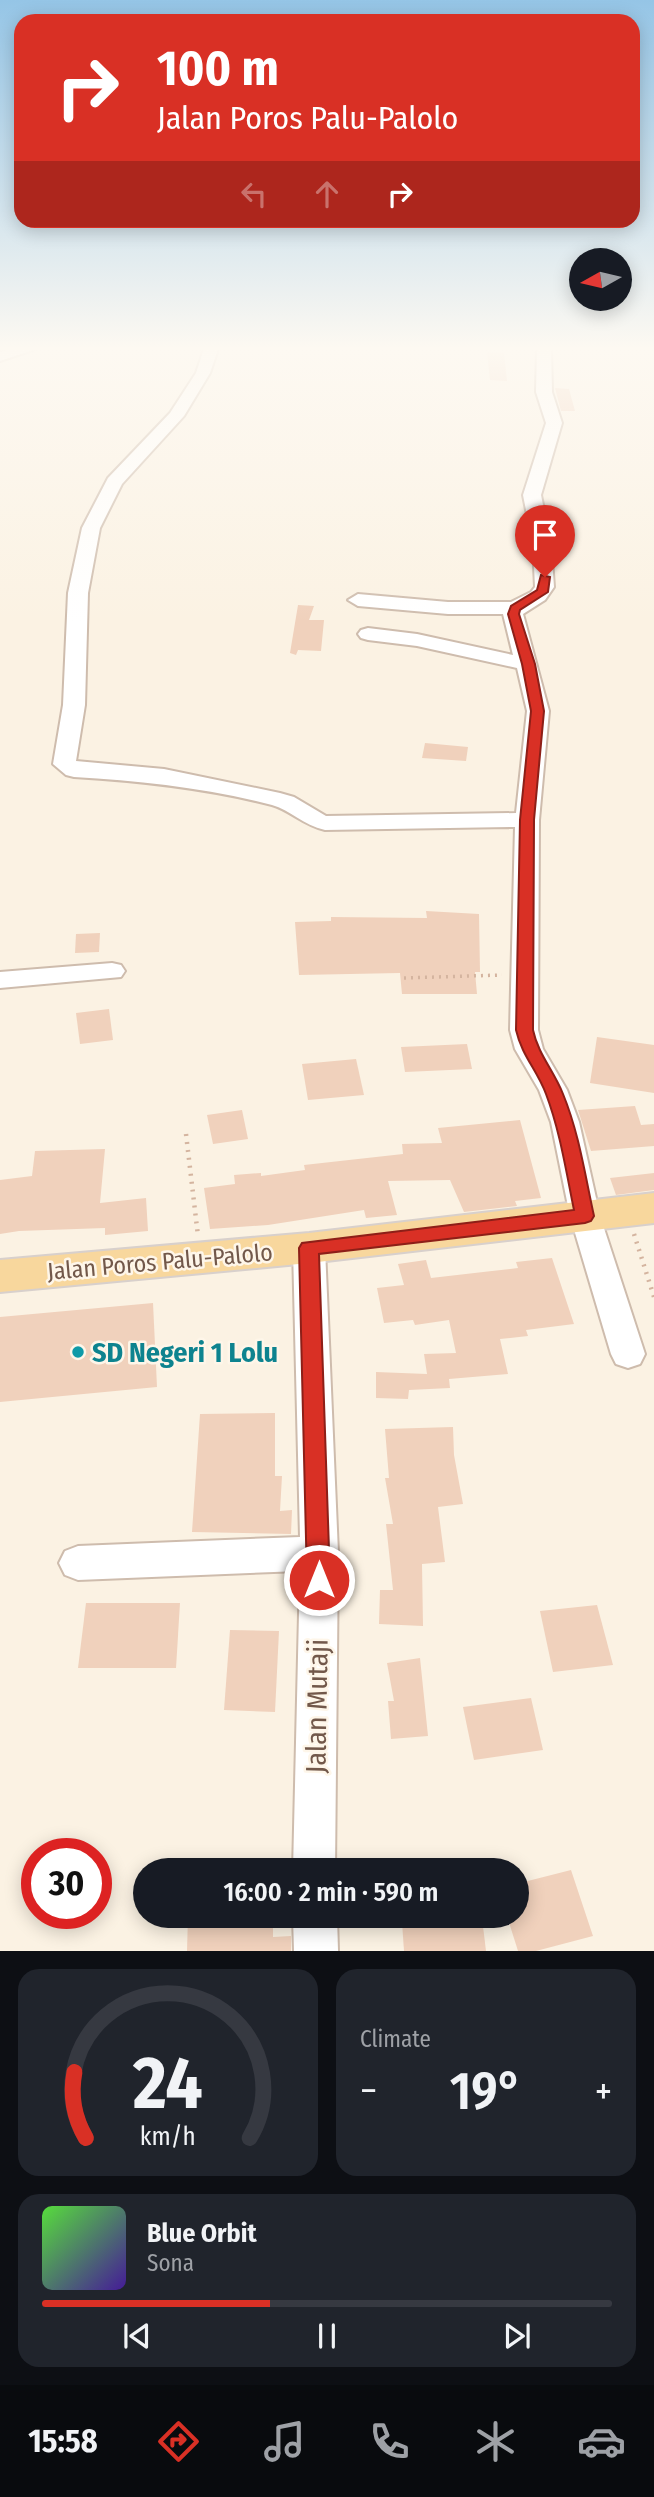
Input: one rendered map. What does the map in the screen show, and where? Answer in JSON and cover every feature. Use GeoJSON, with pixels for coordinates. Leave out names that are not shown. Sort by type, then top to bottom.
{"type":"FeatureCollection","features":[{"type":"Feature","properties":{"kind":"main road","name":"Jalan Poros Palu-Palolo"},"geometry":{"type":"LineString","coordinates":[[0,1276],[309,1248],[640,1210]]}},
{"type":"Feature","properties":{"kind":"street"},"geometry":{"type":"LineString","coordinates":[[152,440],[114,482],[91,528],[78,593],[74,705],[64,764],[74,770],[164,776],[280,800],[290,803],[308,819],[325,823],[527,820]]}},
{"type":"Feature","properties":{"kind":"street"},"geometry":{"type":"LineString","coordinates":[[358,600],[448,608],[515,608],[538,596],[545,587],[542,545],[532,495],[549,440]]}},
{"type":"Feature","properties":{"kind":"street"},"geometry":{"type":"LineString","coordinates":[[515,608],[514,622],[528,664],[538,711],[527,820],[524,1030],[529,1049],[553,1090],[565,1122],[585,1216],[628,1354]]}},
{"type":"Feature","properties":{"kind":"street"},"geometry":{"type":"LineString","coordinates":[[368,634],[416,640],[528,664]]}},
{"type":"Feature","properties":{"kind":"street"},"geometry":{"type":"LineString","coordinates":[[0,980],[112,971]]}},
{"type":"Feature","properties":{"kind":"street","name":"Jalan Mutaji"},"geometry":{"type":"LineString","coordinates":[[309,1248],[319,1553],[314,1858]]}},
{"type":"Feature","properties":{"kind":"street"},"geometry":{"type":"LineString","coordinates":[[78,1563],[319,1553]]}},
{"type":"Feature","properties":{"kind":"street"},"geometry":{"type":"LineString","coordinates":[[315,1928],[316,1951]]}},
{"type":"Feature","properties":{"kind":"path"},"geometry":{"type":"LineString","coordinates":[[404,978],[525,974]]}},
{"type":"Feature","properties":{"kind":"path"},"geometry":{"type":"LineString","coordinates":[[186,1134],[201,1257]]}},
{"type":"Feature","properties":{"kind":"path"},"geometry":{"type":"LineString","coordinates":[[640,1210],[654,1297]]}},
{"type":"Feature","properties":{"kind":"building"},"geometry":{"type":"Polygon","coordinates":[[[298,605],[314,606],[309,620],[324,620],[321,651],[298,650],[296,655],[290,653],[298,605]]]}},
{"type":"Feature","properties":{"kind":"building"},"geometry":{"type":"Polygon","coordinates":[[[425,743],[468,747],[466,761],[422,758],[425,743]]]}},
{"type":"Feature","properties":{"kind":"building"},"geometry":{"type":"Polygon","coordinates":[[[426,911],[479,914],[480,972],[475,972],[477,994],[402,994],[400,973],[299,975],[295,922],[331,921],[331,917],[427,918],[426,911]]]}},
{"type":"Feature","properties":{"kind":"building"},"geometry":{"type":"Polygon","coordinates":[[[100,933],[99,952],[75,953],[76,934],[100,933]]]}},
{"type":"Feature","properties":{"kind":"building"},"geometry":{"type":"Polygon","coordinates":[[[109,1009],[113,1040],[80,1044],[76,1013],[109,1009]]]}},
{"type":"Feature","properties":{"kind":"building"},"geometry":{"type":"Polygon","coordinates":[[[597,1037],[654,1045],[654,1093],[590,1083],[597,1037]]]}},
{"type":"Feature","properties":{"kind":"building"},"geometry":{"type":"Polygon","coordinates":[[[467,1044],[472,1069],[405,1072],[401,1047],[467,1044]]]}},
{"type":"Feature","properties":{"kind":"building"},"geometry":{"type":"Polygon","coordinates":[[[356,1059],[364,1095],[308,1100],[302,1064],[356,1059]]]}},
{"type":"Feature","properties":{"kind":"building"},"geometry":{"type":"Polygon","coordinates":[[[635,1106],[641,1125],[654,1124],[654,1146],[591,1151],[578,1110],[635,1106]]]}},
{"type":"Feature","properties":{"kind":"building"},"geometry":{"type":"Polygon","coordinates":[[[242,1110],[248,1139],[213,1144],[207,1115],[242,1110]]]}},
{"type":"Feature","properties":{"kind":"building"},"geometry":{"type":"Polygon","coordinates":[[[520,1120],[541,1198],[515,1201],[517,1206],[464,1212],[450,1180],[388,1181],[397,1215],[366,1218],[364,1210],[268,1225],[210,1229],[204,1188],[235,1184],[234,1175],[261,1173],[261,1176],[305,1170],[304,1165],[403,1154],[402,1144],[442,1143],[438,1128],[520,1120]]]}},
{"type":"Feature","properties":{"kind":"building"},"geometry":{"type":"Polygon","coordinates":[[[105,1149],[100,1203],[146,1198],[148,1231],[105,1235],[105,1228],[0,1234],[0,1180],[32,1176],[35,1151],[105,1149]]]}},
{"type":"Feature","properties":{"kind":"building"},"geometry":{"type":"Polygon","coordinates":[[[654,1173],[654,1190],[616,1195],[610,1178],[654,1173]]]}},
{"type":"Feature","properties":{"kind":"building"},"geometry":{"type":"Polygon","coordinates":[[[552,1258],[574,1324],[526,1330],[528,1336],[500,1339],[508,1374],[449,1379],[450,1388],[409,1390],[408,1399],[376,1398],[376,1372],[427,1374],[424,1354],[456,1353],[449,1320],[415,1325],[413,1320],[384,1323],[377,1288],[404,1285],[398,1264],[426,1260],[431,1278],[518,1268],[516,1262],[552,1258]]]}},
{"type":"Feature","properties":{"kind":"building","name":"SD Negeri 1 Lolu"},"geometry":{"type":"Polygon","coordinates":[[[153,1303],[157,1387],[0,1402],[0,1317],[153,1303]]]}},
{"type":"Feature","properties":{"kind":"building"},"geometry":{"type":"Polygon","coordinates":[[[275,1413],[275,1476],[282,1476],[280,1511],[292,1510],[291,1534],[192,1532],[200,1414],[275,1413]]]}},
{"type":"Feature","properties":{"kind":"building"},"geometry":{"type":"Polygon","coordinates":[[[453,1427],[454,1455],[463,1504],[438,1507],[445,1562],[422,1564],[423,1626],[379,1624],[380,1590],[393,1590],[386,1524],[393,1524],[385,1478],[389,1478],[385,1429],[453,1427]]]}},
{"type":"Feature","properties":{"kind":"building"},"geometry":{"type":"Polygon","coordinates":[[[86,1603],[180,1603],[176,1668],[78,1668],[86,1603]]]}},
{"type":"Feature","properties":{"kind":"building"},"geometry":{"type":"Polygon","coordinates":[[[597,1605],[613,1665],[553,1672],[540,1611],[597,1605]]]}},
{"type":"Feature","properties":{"kind":"building"},"geometry":{"type":"Polygon","coordinates":[[[230,1630],[279,1631],[275,1712],[224,1710],[230,1630]]]}},
{"type":"Feature","properties":{"kind":"building"},"geometry":{"type":"Polygon","coordinates":[[[420,1658],[428,1736],[391,1739],[388,1701],[394,1701],[387,1663],[420,1658]]]}},
{"type":"Feature","properties":{"kind":"building"},"geometry":{"type":"Polygon","coordinates":[[[531,1698],[543,1750],[474,1760],[463,1707],[531,1698]]]}},
{"type":"Feature","properties":{"kind":"building"},"geometry":{"type":"Polygon","coordinates":[[[571,1870],[593,1936],[536,1951],[518,1951],[511,1928],[529,1928],[529,1881],[571,1870]]]}},
{"type":"Feature","properties":{"kind":"building"},"geometry":{"type":"Polygon","coordinates":[[[188,1928],[273,1928],[273,1937],[291,1936],[291,1951],[187,1951],[188,1928]]]}},
{"type":"Feature","properties":{"kind":"building"},"geometry":{"type":"Polygon","coordinates":[[[402,1928],[483,1928],[486,1951],[404,1951],[402,1928]]]}},
{"type":"Feature","properties":{"kind":"place","name":"SD Negeri 1 Lolu"},"geometry":{"type":"Point","coordinates":[78,1352]}},
{"type":"Feature","properties":{"kind":"route"},"geometry":{"type":"LineString","coordinates":[[319,1580],[309,1248],[585,1216],[565,1122],[553,1090],[529,1049],[524,1030],[527,820],[538,711],[513,614],[515,608],[542,592],[545,577]]}}]}
